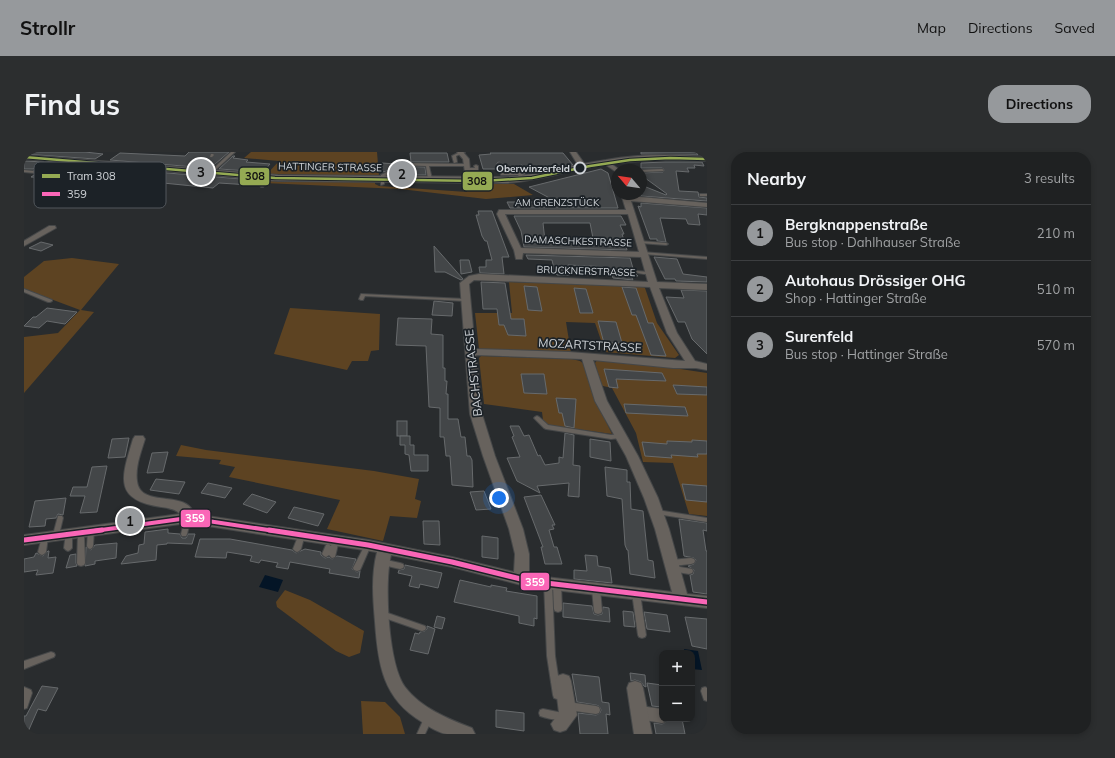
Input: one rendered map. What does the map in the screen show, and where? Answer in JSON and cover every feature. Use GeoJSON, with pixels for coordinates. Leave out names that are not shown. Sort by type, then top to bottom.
{"type":"FeatureCollection","features":[{"type":"Feature","properties":{"kind":"street"},"geometry":{"type":"LineString","coordinates":[[460,152],[464,156],[469,179]]}},
{"type":"Feature","properties":{"kind":"street"},"geometry":{"type":"LineString","coordinates":[[573,152],[580,164],[584,166]]}},
{"type":"Feature","properties":{"kind":"street","name":"HATTINGER STRASSE"},"geometry":{"type":"LineString","coordinates":[[24,157],[82,162]]}},
{"type":"Feature","properties":{"kind":"street","name":"HATTINGER STRASSE"},"geometry":{"type":"LineString","coordinates":[[166,167],[259,176],[382,182],[416,182],[430,179],[469,179],[521,176],[534,178],[605,162],[657,157],[707,159]]}},
{"type":"Feature","properties":{"kind":"street"},"geometry":{"type":"LineString","coordinates":[[605,162],[611,166]]}},
{"type":"Feature","properties":{"kind":"street"},"geometry":{"type":"LineString","coordinates":[[627,200],[670,329],[691,363]]}},
{"type":"Feature","properties":{"kind":"street"},"geometry":{"type":"LineString","coordinates":[[641,200],[707,209]]}},
{"type":"Feature","properties":{"kind":"street"},"geometry":{"type":"LineString","coordinates":[[647,200],[707,205]]}},
{"type":"Feature","properties":{"kind":"street","name":"AM GRENZSTÜCK"},"geometry":{"type":"LineString","coordinates":[[519,254],[507,230],[501,214],[502,212],[630,212]]}},
{"type":"Feature","properties":{"kind":"street"},"geometry":{"type":"LineString","coordinates":[[24,244],[52,228]]}},
{"type":"Feature","properties":{"kind":"street","name":"DAMASCHKESTRASSE"},"geometry":{"type":"LineString","coordinates":[[519,254],[644,254]]}},
{"type":"Feature","properties":{"kind":"street","name":"BRUCKNERSTRASSE"},"geometry":{"type":"LineString","coordinates":[[466,281],[479,277],[707,287]]}},
{"type":"Feature","properties":{"kind":"street","name":"BACHSTRASSE"},"geometry":{"type":"LineString","coordinates":[[466,281],[463,286],[473,393],[478,421],[515,524],[523,566],[521,579]]}},
{"type":"Feature","properties":{"kind":"street","name":"MOZARTSTRASSE"},"geometry":{"type":"LineString","coordinates":[[470,352],[588,357],[675,365],[691,363],[707,368]]}},
{"type":"Feature","properties":{"kind":"street"},"geometry":{"type":"LineString","coordinates":[[588,357],[590,380],[609,408],[657,512],[681,599]]}},
{"type":"Feature","properties":{"kind":"street"},"geometry":{"type":"LineString","coordinates":[[139,439],[129,484],[132,491],[138,496],[147,500],[170,503],[179,506],[186,510],[188,518]]}},
{"type":"Feature","properties":{"kind":"street"},"geometry":{"type":"LineString","coordinates":[[24,540],[188,518],[203,519],[302,534],[332,543],[368,545],[383,555],[452,562],[521,579],[707,602]]}},
{"type":"Feature","properties":{"kind":"street"},"geometry":{"type":"LineString","coordinates":[[383,555],[380,572],[382,614],[390,676],[394,685],[412,706],[429,717],[462,733]]}},
{"type":"Feature","properties":{"kind":"street"},"geometry":{"type":"LineString","coordinates":[[562,720],[563,680]]}},
{"type":"Feature","properties":{"kind":"street"},"geometry":{"type":"LineString","coordinates":[[634,686],[643,734]]}},
{"type":"Feature","properties":{"kind":"lane"},"geometry":{"type":"LineString","coordinates":[[215,171],[233,152]]}},
{"type":"Feature","properties":{"kind":"lane"},"geometry":{"type":"LineString","coordinates":[[455,162],[454,156],[460,152]]}},
{"type":"Feature","properties":{"kind":"lane"},"geometry":{"type":"LineString","coordinates":[[49,162],[54,159]]}},
{"type":"Feature","properties":{"kind":"lane"},"geometry":{"type":"LineString","coordinates":[[215,171],[228,162]]}},
{"type":"Feature","properties":{"kind":"lane"},"geometry":{"type":"LineString","coordinates":[[439,162],[455,162],[477,169],[476,166]]}},
{"type":"Feature","properties":{"kind":"lane"},"geometry":{"type":"LineString","coordinates":[[196,169],[204,163]]}},
{"type":"Feature","properties":{"kind":"lane"},"geometry":{"type":"LineString","coordinates":[[398,164],[467,166]]}},
{"type":"Feature","properties":{"kind":"lane"},"geometry":{"type":"LineString","coordinates":[[500,164],[502,174],[521,176],[524,174],[521,167]]}},
{"type":"Feature","properties":{"kind":"lane"},"geometry":{"type":"LineString","coordinates":[[427,165],[430,179]]}},
{"type":"Feature","properties":{"kind":"lane"},"geometry":{"type":"LineString","coordinates":[[647,171],[662,170]]}},
{"type":"Feature","properties":{"kind":"lane"},"geometry":{"type":"LineString","coordinates":[[24,171],[34,172]]}},
{"type":"Feature","properties":{"kind":"lane"},"geometry":{"type":"LineString","coordinates":[[382,182],[383,176],[387,173],[393,173]]}},
{"type":"Feature","properties":{"kind":"lane"},"geometry":{"type":"LineString","coordinates":[[259,176],[258,180],[262,186]]}},
{"type":"Feature","properties":{"kind":"lane"},"geometry":{"type":"LineString","coordinates":[[701,195],[707,195]]}},
{"type":"Feature","properties":{"kind":"lane"},"geometry":{"type":"LineString","coordinates":[[640,242],[666,244]]}},
{"type":"Feature","properties":{"kind":"lane"},"geometry":{"type":"LineString","coordinates":[[644,254],[707,258]]}},
{"type":"Feature","properties":{"kind":"lane"},"geometry":{"type":"LineString","coordinates":[[700,257],[702,263]]}},
{"type":"Feature","properties":{"kind":"lane"},"geometry":{"type":"LineString","coordinates":[[638,272],[650,273]]}},
{"type":"Feature","properties":{"kind":"lane"},"geometry":{"type":"LineString","coordinates":[[24,290],[50,301]]}},
{"type":"Feature","properties":{"kind":"lane"},"geometry":{"type":"LineString","coordinates":[[362,299],[363,295],[465,300]]}},
{"type":"Feature","properties":{"kind":"lane"},"geometry":{"type":"LineString","coordinates":[[537,418],[546,427],[623,437]]}},
{"type":"Feature","properties":{"kind":"lane"},"geometry":{"type":"LineString","coordinates":[[657,512],[707,520]]}},
{"type":"Feature","properties":{"kind":"lane"},"geometry":{"type":"LineString","coordinates":[[60,518],[81,563]]}},
{"type":"Feature","properties":{"kind":"lane"},"geometry":{"type":"LineString","coordinates":[[184,534],[188,518]]}},
{"type":"Feature","properties":{"kind":"lane"},"geometry":{"type":"LineString","coordinates":[[68,533],[90,546]]}},
{"type":"Feature","properties":{"kind":"lane"},"geometry":{"type":"LineString","coordinates":[[68,533],[68,548]]}},
{"type":"Feature","properties":{"kind":"lane"},"geometry":{"type":"LineString","coordinates":[[42,552],[68,533]]}},
{"type":"Feature","properties":{"kind":"lane"},"geometry":{"type":"LineString","coordinates":[[297,549],[302,534]]}},
{"type":"Feature","properties":{"kind":"lane"},"geometry":{"type":"LineString","coordinates":[[329,555],[332,543]]}},
{"type":"Feature","properties":{"kind":"lane"},"geometry":{"type":"LineString","coordinates":[[357,568],[368,545]]}},
{"type":"Feature","properties":{"kind":"lane"},"geometry":{"type":"LineString","coordinates":[[383,555],[400,566]]}},
{"type":"Feature","properties":{"kind":"lane"},"geometry":{"type":"LineString","coordinates":[[673,566],[691,561]]}},
{"type":"Feature","properties":{"kind":"lane"},"geometry":{"type":"LineString","coordinates":[[673,566],[689,571]]}},
{"type":"Feature","properties":{"kind":"lane"},"geometry":{"type":"LineString","coordinates":[[552,583],[558,609]]}},
{"type":"Feature","properties":{"kind":"lane"},"geometry":{"type":"LineString","coordinates":[[552,583],[551,656],[562,720]]}},
{"type":"Feature","properties":{"kind":"lane"},"geometry":{"type":"LineString","coordinates":[[596,589],[598,611]]}},
{"type":"Feature","properties":{"kind":"lane"},"geometry":{"type":"LineString","coordinates":[[636,594],[642,635]]}},
{"type":"Feature","properties":{"kind":"lane"},"geometry":{"type":"LineString","coordinates":[[382,614],[422,628]]}},
{"type":"Feature","properties":{"kind":"lane"},"geometry":{"type":"LineString","coordinates":[[24,665],[51,655]]}},
{"type":"Feature","properties":{"kind":"lane"},"geometry":{"type":"LineString","coordinates":[[24,691],[28,693],[24,705]]}},
{"type":"Feature","properties":{"kind":"lane"},"geometry":{"type":"LineString","coordinates":[[544,713],[562,720],[596,710]]}},
{"type":"Feature","properties":{"kind":"lane"},"geometry":{"type":"LineString","coordinates":[[639,713],[659,717]]}},
{"type":"Feature","properties":{"kind":"lane"},"geometry":{"type":"LineString","coordinates":[[421,734],[429,717]]}},
{"type":"Feature","properties":{"kind":"shaded area"},"geometry":{"type":"Polygon","coordinates":[[[251,152],[377,152],[379,176],[267,174],[279,161],[244,158],[251,152]]]}},
{"type":"Feature","properties":{"kind":"shaded area"},"geometry":{"type":"Polygon","coordinates":[[[266,179],[375,182],[375,184],[379,186],[467,192],[466,183],[514,184],[533,195],[486,199],[400,189],[264,183],[266,179]]]}},
{"type":"Feature","properties":{"kind":"shaded area"},"geometry":{"type":"Polygon","coordinates":[[[72,258],[119,264],[81,310],[94,312],[24,393],[24,337],[58,333],[80,310],[24,289],[24,277],[44,261],[72,258]]]}},
{"type":"Feature","properties":{"kind":"shaded area"},"geometry":{"type":"Polygon","coordinates":[[[509,282],[642,286],[645,288],[657,323],[679,355],[675,358],[605,352],[595,323],[566,322],[571,353],[479,349],[475,313],[512,313],[509,282]]]}},
{"type":"Feature","properties":{"kind":"shaded area"},"geometry":{"type":"Polygon","coordinates":[[[290,308],[380,314],[379,350],[371,351],[368,361],[352,361],[347,370],[274,354],[290,308]]]}},
{"type":"Feature","properties":{"kind":"shaded area"},"geometry":{"type":"Polygon","coordinates":[[[481,356],[572,359],[580,361],[584,364],[594,397],[612,434],[548,425],[543,420],[542,412],[484,404],[479,358],[481,356]]]}},
{"type":"Feature","properties":{"kind":"shaded area"},"geometry":{"type":"Polygon","coordinates":[[[598,359],[707,373],[707,516],[689,514],[673,463],[643,462],[636,433],[612,388],[601,385],[595,363],[598,359]]]}},
{"type":"Feature","properties":{"kind":"shaded area"},"geometry":{"type":"Polygon","coordinates":[[[181,445],[206,450],[374,471],[419,479],[415,499],[421,501],[417,518],[390,516],[383,541],[327,529],[340,500],[229,477],[235,467],[219,464],[221,460],[176,456],[181,445]]]}},
{"type":"Feature","properties":{"kind":"shaded area"},"geometry":{"type":"Polygon","coordinates":[[[285,590],[310,600],[364,631],[360,653],[349,657],[336,651],[277,607],[276,602],[285,590]]]}},
{"type":"Feature","properties":{"kind":"shaded area"},"geometry":{"type":"Polygon","coordinates":[[[361,701],[385,702],[400,717],[405,734],[363,734],[361,701]]]}},
{"type":"Feature","properties":{"kind":"water"},"geometry":{"type":"Polygon","coordinates":[[[265,575],[283,580],[278,592],[259,587],[265,575]]]}},
{"type":"Feature","properties":{"kind":"water"},"geometry":{"type":"Polygon","coordinates":[[[695,651],[698,651],[702,670],[695,669],[695,651]]]}},
{"type":"Feature","properties":{"kind":"building"},"geometry":{"type":"Polygon","coordinates":[[[24,152],[85,152],[103,154],[95,159],[24,154],[24,152]]]}},
{"type":"Feature","properties":{"kind":"building"},"geometry":{"type":"Polygon","coordinates":[[[189,152],[229,152],[214,165],[200,164],[195,167],[166,165],[166,162],[110,160],[120,153],[185,156],[189,152]]]}},
{"type":"Feature","properties":{"kind":"building"},"geometry":{"type":"Polygon","coordinates":[[[641,152],[696,152],[698,155],[641,154],[641,152]]]}},
{"type":"Feature","properties":{"kind":"building"},"geometry":{"type":"Polygon","coordinates":[[[410,153],[447,153],[449,162],[411,162],[410,153]]]}},
{"type":"Feature","properties":{"kind":"building"},"geometry":{"type":"Polygon","coordinates":[[[490,153],[563,153],[573,165],[549,169],[526,170],[522,165],[518,166],[520,172],[510,172],[509,169],[505,169],[503,164],[499,162],[497,163],[498,169],[483,169],[479,155],[491,154],[490,153]]]}},
{"type":"Feature","properties":{"kind":"building"},"geometry":{"type":"Polygon","coordinates":[[[233,156],[235,156],[233,158],[248,160],[246,162],[270,164],[263,172],[219,169],[233,156]]]}},
{"type":"Feature","properties":{"kind":"building"},"geometry":{"type":"Polygon","coordinates":[[[24,161],[44,162],[34,162],[34,168],[24,169],[24,161]]]}},
{"type":"Feature","properties":{"kind":"building"},"geometry":{"type":"Polygon","coordinates":[[[702,162],[704,166],[694,165],[695,168],[687,168],[689,172],[676,171],[679,191],[698,192],[699,197],[707,198],[707,201],[647,196],[647,187],[666,195],[667,194],[647,179],[647,173],[663,172],[665,170],[662,168],[647,168],[647,164],[641,163],[702,162]]]}},
{"type":"Feature","properties":{"kind":"building"},"geometry":{"type":"Polygon","coordinates":[[[382,163],[396,164],[397,166],[425,167],[426,175],[397,175],[397,172],[393,170],[382,172],[382,163]]]}},
{"type":"Feature","properties":{"kind":"building"},"geometry":{"type":"Polygon","coordinates":[[[601,169],[608,173],[611,184],[611,200],[616,200],[618,208],[510,208],[507,202],[557,202],[529,187],[601,169]]]}},
{"type":"Feature","properties":{"kind":"building"},"geometry":{"type":"Polygon","coordinates":[[[166,173],[254,180],[250,185],[219,183],[213,188],[166,183],[166,173]]]}},
{"type":"Feature","properties":{"kind":"building"},"geometry":{"type":"Polygon","coordinates":[[[641,203],[707,208],[707,215],[698,214],[700,225],[688,224],[686,219],[660,218],[666,242],[657,241],[657,239],[650,239],[638,206],[641,207],[641,203]]]}},
{"type":"Feature","properties":{"kind":"building"},"geometry":{"type":"Polygon","coordinates":[[[478,211],[492,211],[509,257],[502,257],[504,274],[480,273],[479,267],[486,267],[486,260],[492,260],[487,241],[485,241],[482,236],[476,215],[479,215],[478,211]]]}},
{"type":"Feature","properties":{"kind":"building"},"geometry":{"type":"Polygon","coordinates":[[[514,216],[621,216],[626,225],[620,225],[624,234],[622,234],[627,250],[524,247],[521,231],[514,216]],[[543,223],[545,241],[594,243],[590,223],[543,223]]]}},
{"type":"Feature","properties":{"kind":"building"},"geometry":{"type":"Polygon","coordinates":[[[41,242],[53,245],[41,251],[29,248],[41,242]]]}},
{"type":"Feature","properties":{"kind":"building"},"geometry":{"type":"Polygon","coordinates":[[[434,246],[463,279],[461,280],[445,272],[435,272],[434,246]]]}},
{"type":"Feature","properties":{"kind":"building"},"geometry":{"type":"Polygon","coordinates":[[[526,255],[630,258],[634,272],[638,276],[631,276],[633,280],[613,278],[609,267],[568,265],[570,275],[557,275],[555,273],[552,260],[528,259],[526,255]]]}},
{"type":"Feature","properties":{"kind":"building"},"geometry":{"type":"Polygon","coordinates":[[[654,257],[677,259],[683,274],[707,277],[707,282],[676,281],[675,279],[665,279],[654,257]]]}},
{"type":"Feature","properties":{"kind":"building"},"geometry":{"type":"Polygon","coordinates":[[[460,260],[469,260],[472,272],[461,274],[460,260]]]}},
{"type":"Feature","properties":{"kind":"building"},"geometry":{"type":"Polygon","coordinates":[[[481,282],[505,283],[511,319],[524,319],[526,336],[508,335],[504,325],[499,325],[497,309],[483,309],[481,282]]]}},
{"type":"Feature","properties":{"kind":"building"},"geometry":{"type":"Polygon","coordinates":[[[524,286],[537,287],[542,311],[528,310],[524,286]]]}},
{"type":"Feature","properties":{"kind":"building"},"geometry":{"type":"Polygon","coordinates":[[[622,287],[636,288],[648,323],[653,323],[666,356],[651,355],[636,315],[632,315],[622,287]]]}},
{"type":"Feature","properties":{"kind":"building"},"geometry":{"type":"Polygon","coordinates":[[[574,288],[586,289],[593,313],[580,313],[574,288]]]}},
{"type":"Feature","properties":{"kind":"building"},"geometry":{"type":"Polygon","coordinates":[[[681,290],[707,291],[707,354],[692,339],[685,322],[678,322],[666,297],[684,298],[681,290]]]}},
{"type":"Feature","properties":{"kind":"building"},"geometry":{"type":"Polygon","coordinates":[[[434,301],[453,303],[452,316],[432,315],[434,301]]]}},
{"type":"Feature","properties":{"kind":"building"},"geometry":{"type":"Polygon","coordinates":[[[47,308],[77,312],[65,324],[47,321],[39,328],[24,326],[33,317],[36,317],[47,308]]]}},
{"type":"Feature","properties":{"kind":"building"},"geometry":{"type":"Polygon","coordinates":[[[398,318],[432,319],[431,334],[443,335],[443,368],[445,368],[445,381],[447,381],[446,394],[448,394],[448,419],[458,419],[461,437],[465,437],[467,456],[470,456],[472,460],[473,487],[452,485],[450,456],[446,456],[444,437],[440,437],[440,408],[429,407],[426,346],[396,345],[398,318]]]}},
{"type":"Feature","properties":{"kind":"building"},"geometry":{"type":"Polygon","coordinates":[[[598,321],[616,322],[622,343],[604,343],[598,321]]]}},
{"type":"Feature","properties":{"kind":"building"},"geometry":{"type":"Polygon","coordinates":[[[604,369],[662,373],[666,381],[616,379],[618,388],[609,387],[604,369]]]}},
{"type":"Feature","properties":{"kind":"building"},"geometry":{"type":"Polygon","coordinates":[[[521,374],[544,374],[547,394],[524,393],[521,374]]]}},
{"type":"Feature","properties":{"kind":"building"},"geometry":{"type":"Polygon","coordinates":[[[673,385],[707,387],[707,395],[677,394],[673,385]]]}},
{"type":"Feature","properties":{"kind":"building"},"geometry":{"type":"Polygon","coordinates":[[[556,398],[576,399],[574,428],[565,426],[562,413],[559,413],[556,398]]]}},
{"type":"Feature","properties":{"kind":"building"},"geometry":{"type":"Polygon","coordinates":[[[624,404],[685,407],[688,416],[626,413],[624,404]]]}},
{"type":"Feature","properties":{"kind":"building"},"geometry":{"type":"Polygon","coordinates":[[[397,421],[407,421],[407,436],[397,436],[397,421]]]}},
{"type":"Feature","properties":{"kind":"building"},"geometry":{"type":"Polygon","coordinates":[[[510,426],[519,426],[524,436],[529,435],[538,456],[540,455],[545,465],[559,463],[559,457],[563,458],[565,433],[574,435],[573,465],[580,466],[579,497],[568,496],[569,483],[537,486],[540,493],[517,481],[507,458],[520,457],[512,437],[514,436],[510,426]]]}},
{"type":"Feature","properties":{"kind":"building"},"geometry":{"type":"Polygon","coordinates":[[[400,436],[410,436],[410,445],[414,445],[414,455],[428,455],[428,471],[411,471],[409,455],[405,454],[405,445],[400,445],[400,436]]]}},
{"type":"Feature","properties":{"kind":"building"},"geometry":{"type":"Polygon","coordinates":[[[129,438],[125,457],[108,458],[112,439],[129,438]]]}},
{"type":"Feature","properties":{"kind":"building"},"geometry":{"type":"Polygon","coordinates":[[[590,439],[610,442],[611,461],[590,457],[590,439]]]}},
{"type":"Feature","properties":{"kind":"building"},"geometry":{"type":"Polygon","coordinates":[[[692,440],[707,441],[707,454],[697,454],[698,457],[671,455],[672,458],[645,456],[642,442],[667,444],[667,441],[692,442],[692,440]]]}},
{"type":"Feature","properties":{"kind":"building"},"geometry":{"type":"Polygon","coordinates":[[[168,452],[163,472],[147,473],[152,453],[168,452]]]}},
{"type":"Feature","properties":{"kind":"building"},"geometry":{"type":"Polygon","coordinates":[[[107,466],[97,512],[80,513],[85,496],[70,496],[73,487],[87,487],[92,467],[107,466]]]}},
{"type":"Feature","properties":{"kind":"building"},"geometry":{"type":"Polygon","coordinates":[[[605,467],[627,470],[627,482],[630,482],[631,509],[643,511],[648,560],[653,561],[655,578],[630,574],[628,550],[625,545],[622,499],[607,496],[605,467]]]}},
{"type":"Feature","properties":{"kind":"building"},"geometry":{"type":"Polygon","coordinates":[[[156,479],[185,482],[179,494],[150,490],[156,479]]]}},
{"type":"Feature","properties":{"kind":"building"},"geometry":{"type":"Polygon","coordinates":[[[208,483],[232,488],[225,498],[201,493],[208,483]]]}},
{"type":"Feature","properties":{"kind":"building"},"geometry":{"type":"Polygon","coordinates":[[[682,484],[707,486],[707,502],[686,500],[682,484]]]}},
{"type":"Feature","properties":{"kind":"building"},"geometry":{"type":"Polygon","coordinates":[[[484,491],[491,509],[476,510],[470,492],[484,491]]]}},
{"type":"Feature","properties":{"kind":"building"},"geometry":{"type":"Polygon","coordinates":[[[252,494],[276,502],[267,513],[243,504],[252,494]]]}},
{"type":"Feature","properties":{"kind":"building"},"geometry":{"type":"Polygon","coordinates":[[[541,495],[555,525],[552,525],[554,529],[549,530],[554,547],[557,547],[562,564],[545,564],[541,547],[543,547],[524,497],[541,495]]]}},
{"type":"Feature","properties":{"kind":"building"},"geometry":{"type":"Polygon","coordinates":[[[66,498],[63,515],[58,514],[56,518],[46,519],[45,526],[29,527],[35,501],[66,498]]]}},
{"type":"Feature","properties":{"kind":"building"},"geometry":{"type":"Polygon","coordinates":[[[294,507],[324,514],[318,526],[288,518],[294,507]]]}},
{"type":"Feature","properties":{"kind":"building"},"geometry":{"type":"Polygon","coordinates":[[[679,519],[707,523],[707,531],[703,530],[707,551],[707,594],[693,592],[690,575],[693,574],[694,570],[688,566],[694,564],[696,560],[694,558],[684,556],[679,519]]]}},
{"type":"Feature","properties":{"kind":"building"},"geometry":{"type":"Polygon","coordinates":[[[423,521],[439,521],[440,545],[424,544],[423,521]]]}},
{"type":"Feature","properties":{"kind":"building"},"geometry":{"type":"Polygon","coordinates":[[[168,529],[168,533],[180,534],[182,538],[186,538],[188,534],[195,534],[192,544],[167,543],[157,545],[156,560],[121,564],[126,556],[138,553],[139,545],[144,544],[145,532],[168,529]]]}},
{"type":"Feature","properties":{"kind":"building"},"geometry":{"type":"Polygon","coordinates":[[[482,536],[498,538],[498,559],[482,557],[482,536]]]}},
{"type":"Feature","properties":{"kind":"building"},"geometry":{"type":"Polygon","coordinates":[[[200,539],[230,539],[292,550],[296,553],[305,549],[321,552],[321,555],[325,558],[329,557],[332,559],[337,556],[356,559],[352,569],[357,572],[360,571],[359,578],[329,573],[330,569],[290,562],[288,569],[276,567],[278,563],[261,560],[259,563],[250,561],[252,556],[227,552],[226,558],[195,557],[200,539]]]}},
{"type":"Feature","properties":{"kind":"building"},"geometry":{"type":"Polygon","coordinates":[[[117,543],[116,558],[95,561],[95,564],[85,566],[86,547],[91,550],[95,545],[117,543]]]}},
{"type":"Feature","properties":{"kind":"building"},"geometry":{"type":"Polygon","coordinates":[[[48,551],[48,558],[56,557],[53,573],[36,575],[38,570],[24,572],[24,559],[34,557],[36,553],[43,556],[48,551]]]}},
{"type":"Feature","properties":{"kind":"building"},"geometry":{"type":"Polygon","coordinates":[[[76,554],[77,566],[66,568],[70,555],[76,554]]]}},
{"type":"Feature","properties":{"kind":"building"},"geometry":{"type":"Polygon","coordinates":[[[585,555],[597,556],[598,566],[610,568],[612,583],[574,579],[574,570],[587,571],[585,555]]]}},
{"type":"Feature","properties":{"kind":"building"},"geometry":{"type":"Polygon","coordinates":[[[405,565],[442,573],[438,588],[420,584],[419,588],[409,586],[412,576],[398,573],[399,570],[404,569],[405,565]]]}},
{"type":"Feature","properties":{"kind":"building"},"geometry":{"type":"Polygon","coordinates":[[[460,580],[491,587],[491,585],[507,588],[506,591],[537,596],[537,619],[534,618],[534,626],[519,623],[519,616],[454,602],[460,580]]]}},
{"type":"Feature","properties":{"kind":"building"},"geometry":{"type":"Polygon","coordinates":[[[563,603],[592,606],[594,614],[598,615],[602,614],[603,607],[609,608],[610,622],[563,617],[563,603]]]}},
{"type":"Feature","properties":{"kind":"building"},"geometry":{"type":"Polygon","coordinates":[[[623,611],[633,612],[635,627],[624,626],[623,611]]]}},
{"type":"Feature","properties":{"kind":"building"},"geometry":{"type":"Polygon","coordinates":[[[644,612],[667,615],[670,632],[647,629],[644,612]]]}},
{"type":"Feature","properties":{"kind":"building"},"geometry":{"type":"Polygon","coordinates":[[[437,616],[445,618],[442,629],[434,627],[437,616]]]}},
{"type":"Feature","properties":{"kind":"building"},"geometry":{"type":"Polygon","coordinates":[[[685,617],[707,619],[707,649],[692,646],[685,617]]]}},
{"type":"Feature","properties":{"kind":"building"},"geometry":{"type":"Polygon","coordinates":[[[427,626],[435,629],[428,654],[410,650],[415,633],[419,634],[420,632],[425,631],[427,626]]]}},
{"type":"Feature","properties":{"kind":"building"},"geometry":{"type":"Polygon","coordinates":[[[630,673],[645,675],[646,687],[641,682],[635,680],[631,681],[630,673]]]}},
{"type":"Feature","properties":{"kind":"building"},"geometry":{"type":"Polygon","coordinates":[[[572,674],[599,677],[602,702],[609,703],[610,715],[606,714],[608,734],[580,734],[578,713],[596,715],[600,713],[601,710],[599,706],[596,705],[577,702],[572,674]]]}},
{"type":"Feature","properties":{"kind":"building"},"geometry":{"type":"Polygon","coordinates":[[[647,683],[659,685],[659,707],[652,706],[647,683]]]}},
{"type":"Feature","properties":{"kind":"building"},"geometry":{"type":"Polygon","coordinates":[[[42,686],[58,688],[46,711],[38,709],[27,734],[24,734],[24,716],[26,716],[42,686]]]}},
{"type":"Feature","properties":{"kind":"building"},"geometry":{"type":"Polygon","coordinates":[[[496,710],[524,713],[524,731],[496,727],[496,710]]]}},
{"type":"Feature","properties":{"kind":"building"},"geometry":{"type":"Polygon","coordinates":[[[666,722],[683,722],[685,734],[656,734],[654,723],[662,724],[666,722]]]}},
{"type":"Feature","properties":{"kind":"tram line","name":"308"},"geometry":{"type":"LineString","coordinates":[[24,157],[84,162]]}},
{"type":"Feature","properties":{"kind":"tram line","name":"308"},"geometry":{"type":"LineString","coordinates":[[166,169],[275,178],[481,181],[532,178],[590,166],[630,160],[670,158],[707,159]]}},
{"type":"Feature","properties":{"kind":"transit line","name":"359"},"geometry":{"type":"LineString","coordinates":[[24,540],[188,518],[201,519],[368,545],[452,562],[529,581],[707,602]]}},
{"type":"Feature","properties":{"kind":"place","name":"Oberwinzerfeld"},"geometry":{"type":"Point","coordinates":[580,168]}},
{"type":"Feature","properties":{"kind":"place","name":"Surenfeld"},"geometry":{"type":"Point","coordinates":[201,172]}},
{"type":"Feature","properties":{"kind":"place","name":"Autohaus Drössiger OHG"},"geometry":{"type":"Point","coordinates":[402,174]}},
{"type":"Feature","properties":{"kind":"place","name":"Bergknappenstraße"},"geometry":{"type":"Point","coordinates":[130,521]}}]}
